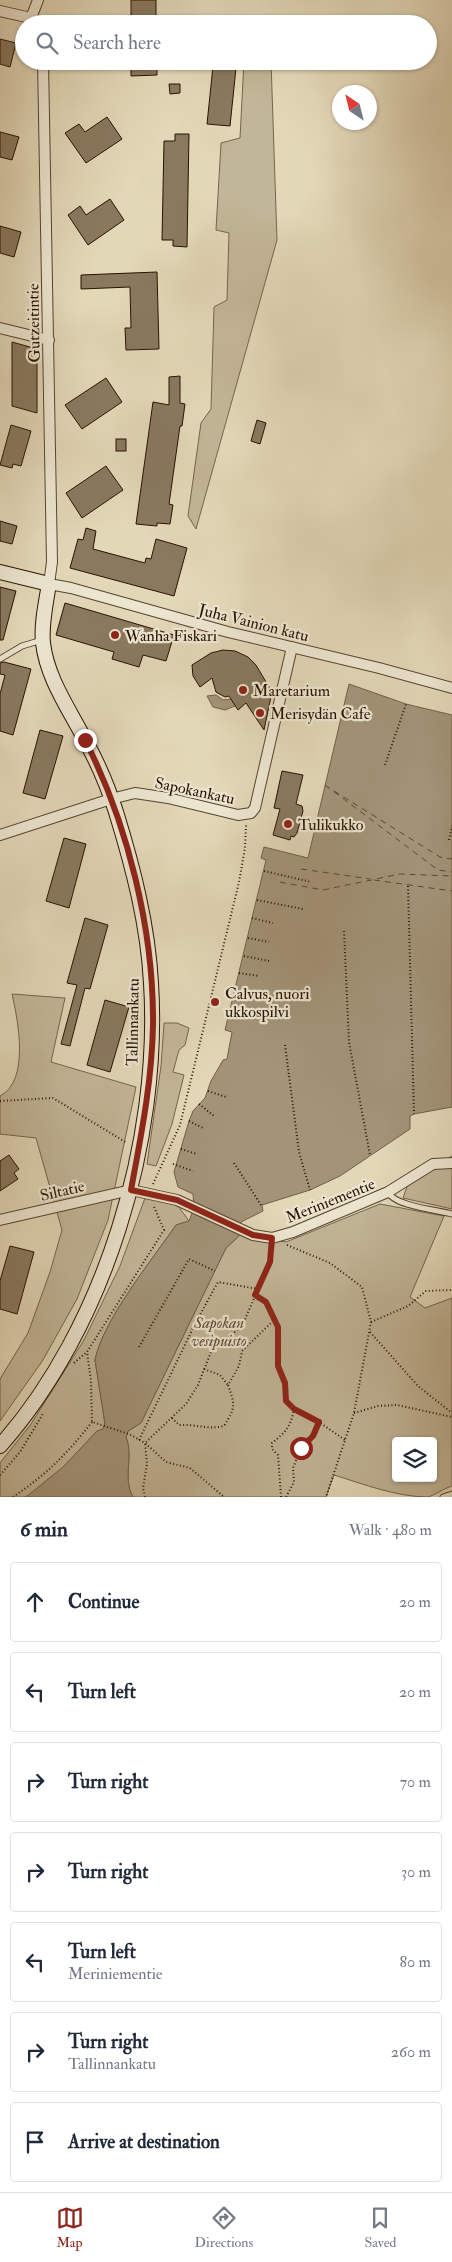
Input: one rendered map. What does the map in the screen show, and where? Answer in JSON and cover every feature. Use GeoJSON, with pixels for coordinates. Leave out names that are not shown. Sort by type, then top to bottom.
{"type":"FeatureCollection","features":[{"type":"Feature","properties":{"kind":"street"},"geometry":{"type":"LineString","coordinates":[[35,15],[38,0]]}},
{"type":"Feature","properties":{"kind":"street"},"geometry":{"type":"LineString","coordinates":[[0,11],[15,15]]}},
{"type":"Feature","properties":{"kind":"street","name":"Gutzeitintie"},"geometry":{"type":"LineString","coordinates":[[43,70],[52,562],[48,584]]}},
{"type":"Feature","properties":{"kind":"street"},"geometry":{"type":"LineString","coordinates":[[0,328],[49,340]]}},
{"type":"Feature","properties":{"kind":"street"},"geometry":{"type":"LineString","coordinates":[[0,572],[48,584]]}},
{"type":"Feature","properties":{"kind":"street","name":"Tallinnankatu"},"geometry":{"type":"LineString","coordinates":[[0,1446],[44,1385],[82,1321],[114,1248],[131,1190],[146,1104],[153,1026],[152,982],[148,944],[138,898],[111,799],[99,767],[56,684],[48,665],[42,640],[48,584]]}},
{"type":"Feature","properties":{"kind":"street","name":"Juha Vainion katu"},"geometry":{"type":"LineString","coordinates":[[48,584],[70,588],[228,632],[452,688]]}},
{"type":"Feature","properties":{"kind":"street","name":"Sapokankatu"},"geometry":{"type":"LineString","coordinates":[[0,835],[135,793],[245,815],[251,813],[255,808],[292,647]]}},
{"type":"Feature","properties":{"kind":"street","name":"Meriniementie"},"geometry":{"type":"LineString","coordinates":[[131,1190],[177,1200],[253,1235],[272,1238],[293,1232],[388,1192],[433,1164],[452,1163]]}},
{"type":"Feature","properties":{"kind":"street","name":"Siltatie"},"geometry":{"type":"LineString","coordinates":[[0,1220],[131,1190]]}},
{"type":"Feature","properties":{"kind":"lane"},"geometry":{"type":"LineString","coordinates":[[0,659],[22,646],[42,640]]}},
{"type":"Feature","properties":{"kind":"lane"},"geometry":{"type":"LineString","coordinates":[[388,1192],[390,1196],[402,1203],[452,1214]]}},
{"type":"Feature","properties":{"kind":"lane"},"geometry":{"type":"LineString","coordinates":[[443,1497],[452,1494]]}},
{"type":"Feature","properties":{"kind":"path"},"geometry":{"type":"LineString","coordinates":[[385,765],[406,704]]}},
{"type":"Feature","properties":{"kind":"path"},"geometry":{"type":"LineString","coordinates":[[13,1497],[43,1476],[56,1464],[92,1422],[91,1381],[86,1352],[164,1230],[149,1194],[155,1176],[180,1124],[239,882],[246,848],[245,815]]}},
{"type":"Feature","properties":{"kind":"path"},"geometry":{"type":"LineString","coordinates":[[449,840],[452,826]]}},
{"type":"Feature","properties":{"kind":"path"},"geometry":{"type":"LineString","coordinates":[[264,871],[311,882]]}},
{"type":"Feature","properties":{"kind":"path"},"geometry":{"type":"LineString","coordinates":[[408,886],[414,1114]]}},
{"type":"Feature","properties":{"kind":"path"},"geometry":{"type":"LineString","coordinates":[[257,900],[303,909]]}},
{"type":"Feature","properties":{"kind":"path"},"geometry":{"type":"LineString","coordinates":[[252,918],[273,923]]}},
{"type":"Feature","properties":{"kind":"path"},"geometry":{"type":"LineString","coordinates":[[344,931],[349,1042],[370,1154]]}},
{"type":"Feature","properties":{"kind":"path"},"geometry":{"type":"LineString","coordinates":[[248,938],[269,942]]}},
{"type":"Feature","properties":{"kind":"path"},"geometry":{"type":"LineString","coordinates":[[244,956],[269,961]]}},
{"type":"Feature","properties":{"kind":"path"},"geometry":{"type":"LineString","coordinates":[[239,973],[259,976]]}},
{"type":"Feature","properties":{"kind":"path"},"geometry":{"type":"LineString","coordinates":[[234,994],[256,998]]}},
{"type":"Feature","properties":{"kind":"path"},"geometry":{"type":"LineString","coordinates":[[285,1044],[300,1152],[310,1190]]}},
{"type":"Feature","properties":{"kind":"path"},"geometry":{"type":"LineString","coordinates":[[208,1091],[226,1097]]}},
{"type":"Feature","properties":{"kind":"path"},"geometry":{"type":"LineString","coordinates":[[0,1101],[53,1098],[138,1150]]}},
{"type":"Feature","properties":{"kind":"path"},"geometry":{"type":"LineString","coordinates":[[199,1104],[214,1116]]}},
{"type":"Feature","properties":{"kind":"path"},"geometry":{"type":"LineString","coordinates":[[189,1121],[203,1128]]}},
{"type":"Feature","properties":{"kind":"path"},"geometry":{"type":"LineString","coordinates":[[181,1148],[196,1154]]}},
{"type":"Feature","properties":{"kind":"path"},"geometry":{"type":"LineString","coordinates":[[234,1163],[261,1205]]}},
{"type":"Feature","properties":{"kind":"path"},"geometry":{"type":"LineString","coordinates":[[173,1164],[193,1171]]}},
{"type":"Feature","properties":{"kind":"path"},"geometry":{"type":"LineString","coordinates":[[145,1443],[186,1404],[198,1385],[211,1352],[242,1326],[270,1262],[272,1238],[330,1263],[362,1287],[371,1322],[354,1413],[326,1497]]}},
{"type":"Feature","properties":{"kind":"path"},"geometry":{"type":"LineString","coordinates":[[139,1347],[189,1259],[215,1271]]}},
{"type":"Feature","properties":{"kind":"path"},"geometry":{"type":"LineString","coordinates":[[139,1440],[195,1324],[218,1282],[258,1289]]}},
{"type":"Feature","properties":{"kind":"path"},"geometry":{"type":"LineString","coordinates":[[371,1322],[408,1306],[426,1291],[452,1290]]}},
{"type":"Feature","properties":{"kind":"path"},"geometry":{"type":"LineString","coordinates":[[255,1295],[266,1302],[278,1327],[278,1366],[285,1383],[286,1401],[294,1409],[319,1422],[345,1440]]}},
{"type":"Feature","properties":{"kind":"path"},"geometry":{"type":"LineString","coordinates":[[228,1385],[239,1366],[242,1351],[274,1320]]}},
{"type":"Feature","properties":{"kind":"path"},"geometry":{"type":"LineString","coordinates":[[370,1332],[418,1386],[452,1413]]}},
{"type":"Feature","properties":{"kind":"path"},"geometry":{"type":"LineString","coordinates":[[172,1417],[179,1425],[192,1424],[214,1428],[224,1426],[234,1410],[234,1402],[228,1385],[220,1375],[204,1369]]}},
{"type":"Feature","properties":{"kind":"path"},"geometry":{"type":"LineString","coordinates":[[354,1413],[378,1406],[397,1405],[452,1417]]}},
{"type":"Feature","properties":{"kind":"path"},"geometry":{"type":"LineString","coordinates":[[281,1497],[278,1455],[272,1449],[272,1443],[286,1432],[292,1423],[294,1409]]}},
{"type":"Feature","properties":{"kind":"path"},"geometry":{"type":"LineString","coordinates":[[92,1422],[129,1434],[145,1443],[166,1462],[190,1468],[224,1497]]}},
{"type":"Feature","properties":{"kind":"path"},"geometry":{"type":"LineString","coordinates":[[286,1497],[294,1482],[293,1468],[301,1448],[313,1436],[319,1422]]}},
{"type":"Feature","properties":{"kind":"path"},"geometry":{"type":"LineString","coordinates":[[145,1443],[147,1464],[143,1488],[145,1497]]}},
{"type":"Feature","properties":{"kind":"green space"},"geometry":{"type":"Polygon","coordinates":[[[244,70],[271,70],[277,240],[196,529],[188,516],[201,423],[211,409],[214,307],[227,300],[229,233],[216,230],[221,143],[240,138],[244,70]]]}},
{"type":"Feature","properties":{"kind":"green space"},"geometry":{"type":"Polygon","coordinates":[[[12,994],[65,998],[51,1062],[136,1087],[108,1220],[77,1299],[43,1360],[0,1421],[0,1379],[28,1333],[50,1272],[62,1230],[36,1138],[0,1134],[0,1096],[9,1088],[19,1064],[19,1034],[12,994]]]}},
{"type":"Feature","properties":{"kind":"green space"},"geometry":{"type":"Polygon","coordinates":[[[164,1023],[177,1023],[189,1028],[185,1045],[179,1050],[173,1072],[184,1075],[172,1124],[156,1166],[147,1164],[161,1066],[164,1023]]]}},
{"type":"Feature","properties":{"kind":"green space"},"geometry":{"type":"Polygon","coordinates":[[[452,1156],[452,1209],[403,1198],[408,1184],[452,1156]]]}},
{"type":"Feature","properties":{"kind":"green space"},"geometry":{"type":"Polygon","coordinates":[[[145,1198],[176,1203],[189,1221],[176,1225],[118,1309],[100,1344],[95,1360],[105,1424],[102,1430],[97,1431],[41,1488],[24,1497],[0,1497],[0,1463],[31,1424],[84,1340],[120,1266],[145,1198]]]}},
{"type":"Feature","properties":{"kind":"green space","name":"Sapokan vesipuisto"},"geometry":{"type":"Polygon","coordinates":[[[380,1204],[444,1216],[410,1297],[425,1308],[452,1298],[452,1486],[428,1497],[404,1495],[334,1475],[326,1497],[133,1497],[128,1483],[129,1453],[126,1437],[128,1431],[141,1423],[226,1248],[240,1235],[286,1242],[380,1204]]]}},
{"type":"Feature","properties":{"kind":"shaded area"},"geometry":{"type":"Polygon","coordinates":[[[349,684],[406,704],[452,715],[452,1107],[410,1116],[410,1129],[340,1176],[310,1190],[262,1205],[263,1211],[241,1222],[240,1235],[226,1248],[141,1423],[128,1431],[126,1437],[129,1452],[128,1482],[133,1497],[26,1497],[63,1467],[97,1431],[103,1429],[105,1424],[95,1360],[100,1344],[118,1309],[176,1225],[189,1221],[194,1208],[193,1194],[178,1187],[174,1172],[193,1111],[205,1098],[211,1081],[223,1060],[227,1059],[232,1032],[225,1030],[266,860],[261,858],[264,847],[308,858],[349,684]]]}},
{"type":"Feature","properties":{"kind":"shaded area"},"geometry":{"type":"Polygon","coordinates":[[[216,695],[223,700],[231,699],[235,706],[225,710],[213,707],[207,696],[216,695]]]}},
{"type":"Feature","properties":{"kind":"building"},"geometry":{"type":"Polygon","coordinates":[[[131,0],[156,0],[156,15],[131,15],[131,0]]]}},
{"type":"Feature","properties":{"kind":"building"},"geometry":{"type":"Polygon","coordinates":[[[0,39],[15,43],[10,67],[0,64],[0,39]]]}},
{"type":"Feature","properties":{"kind":"building"},"geometry":{"type":"Polygon","coordinates":[[[131,70],[157,70],[157,75],[131,76],[131,70]]]}},
{"type":"Feature","properties":{"kind":"building"},"geometry":{"type":"Polygon","coordinates":[[[213,70],[236,70],[230,126],[207,124],[213,70]]]}},
{"type":"Feature","properties":{"kind":"building"},"geometry":{"type":"Polygon","coordinates":[[[169,84],[180,84],[180,93],[170,94],[169,84]]]}},
{"type":"Feature","properties":{"kind":"building"},"geometry":{"type":"Polygon","coordinates":[[[107,117],[122,139],[86,163],[65,133],[79,124],[85,132],[107,117]]]}},
{"type":"Feature","properties":{"kind":"building"},"geometry":{"type":"Polygon","coordinates":[[[0,132],[19,137],[12,160],[0,157],[0,132]]]}},
{"type":"Feature","properties":{"kind":"building"},"geometry":{"type":"Polygon","coordinates":[[[175,134],[189,134],[187,247],[173,246],[173,240],[162,240],[164,141],[175,141],[175,134]]]}},
{"type":"Feature","properties":{"kind":"building"},"geometry":{"type":"Polygon","coordinates":[[[110,199],[124,220],[88,245],[68,215],[80,206],[86,215],[110,199]]]}},
{"type":"Feature","properties":{"kind":"building"},"geometry":{"type":"Polygon","coordinates":[[[0,226],[21,232],[14,257],[0,253],[0,226]]]}},
{"type":"Feature","properties":{"kind":"building"},"geometry":{"type":"Polygon","coordinates":[[[157,272],[159,349],[126,350],[125,328],[131,328],[130,287],[81,289],[81,275],[157,272]]]}},
{"type":"Feature","properties":{"kind":"building"},"geometry":{"type":"Polygon","coordinates":[[[12,342],[37,349],[37,413],[12,406],[12,342]]]}},
{"type":"Feature","properties":{"kind":"building"},"geometry":{"type":"Polygon","coordinates":[[[180,376],[180,403],[185,404],[169,504],[173,505],[170,524],[157,523],[157,526],[136,524],[153,402],[169,405],[169,377],[180,376]]]}},
{"type":"Feature","properties":{"kind":"building"},"geometry":{"type":"Polygon","coordinates":[[[106,378],[122,402],[82,429],[65,405],[106,378]]]}},
{"type":"Feature","properties":{"kind":"building"},"geometry":{"type":"Polygon","coordinates":[[[257,420],[266,423],[260,444],[251,441],[257,420]]]}},
{"type":"Feature","properties":{"kind":"building"},"geometry":{"type":"Polygon","coordinates":[[[11,425],[31,431],[21,466],[13,464],[12,468],[0,465],[11,425]]]}},
{"type":"Feature","properties":{"kind":"building"},"geometry":{"type":"Polygon","coordinates":[[[116,439],[126,439],[126,451],[116,451],[116,439]]]}},
{"type":"Feature","properties":{"kind":"building"},"geometry":{"type":"Polygon","coordinates":[[[106,466],[123,490],[82,518],[66,493],[106,466]]]}},
{"type":"Feature","properties":{"kind":"building"},"geometry":{"type":"Polygon","coordinates":[[[0,521],[17,526],[12,544],[0,541],[0,521]]]}},
{"type":"Feature","properties":{"kind":"building"},"geometry":{"type":"Polygon","coordinates":[[[86,528],[96,531],[93,549],[145,563],[146,558],[151,559],[156,539],[187,548],[174,596],[70,568],[78,539],[83,540],[86,528]]]}},
{"type":"Feature","properties":{"kind":"building"},"geometry":{"type":"Polygon","coordinates":[[[0,587],[16,591],[3,640],[0,640],[0,587]]]}},
{"type":"Feature","properties":{"kind":"building","name":"Wanha Fiskari"},"geometry":{"type":"Polygon","coordinates":[[[65,603],[174,635],[166,661],[143,655],[139,667],[112,659],[114,652],[56,635],[65,603]]]}},
{"type":"Feature","properties":{"kind":"building","name":"Maretarium"},"geometry":{"type":"Polygon","coordinates":[[[223,650],[235,651],[248,657],[256,665],[272,692],[264,730],[246,703],[238,710],[229,696],[225,697],[216,692],[212,678],[200,687],[193,676],[192,665],[211,653],[223,650]]]}},
{"type":"Feature","properties":{"kind":"building"},"geometry":{"type":"Polygon","coordinates":[[[4,662],[31,669],[13,735],[0,731],[0,694],[5,675],[0,674],[0,663],[4,662]]]}},
{"type":"Feature","properties":{"kind":"building"},"geometry":{"type":"Polygon","coordinates":[[[40,730],[63,736],[45,799],[23,793],[40,730]]]}},
{"type":"Feature","properties":{"kind":"building"},"geometry":{"type":"Polygon","coordinates":[[[282,771],[303,775],[296,804],[302,806],[303,811],[297,833],[294,837],[291,836],[290,840],[273,835],[280,809],[274,808],[282,771]]]}},
{"type":"Feature","properties":{"kind":"building"},"geometry":{"type":"Polygon","coordinates":[[[64,838],[86,844],[69,908],[46,901],[64,838]]]}},
{"type":"Feature","properties":{"kind":"building"},"geometry":{"type":"Polygon","coordinates":[[[85,918],[108,925],[90,989],[85,988],[70,1046],[61,1044],[77,985],[67,983],[85,918]]]}},
{"type":"Feature","properties":{"kind":"building"},"geometry":{"type":"Polygon","coordinates":[[[105,1000],[129,1007],[110,1072],[87,1065],[105,1000]]]}},
{"type":"Feature","properties":{"kind":"building"},"geometry":{"type":"Polygon","coordinates":[[[9,1155],[19,1169],[14,1173],[18,1179],[0,1191],[0,1161],[9,1155]]]}},
{"type":"Feature","properties":{"kind":"building"},"geometry":{"type":"Polygon","coordinates":[[[10,1246],[34,1252],[17,1314],[0,1309],[0,1281],[10,1246]]]}},
{"type":"Feature","properties":{"kind":"ferry route"},"geometry":{"type":"LineString","coordinates":[[325,785],[438,870],[452,872]]}},
{"type":"Feature","properties":{"kind":"ferry route"},"geometry":{"type":"LineString","coordinates":[[334,791],[440,857],[452,859]]}},
{"type":"Feature","properties":{"kind":"ferry route"},"geometry":{"type":"LineString","coordinates":[[301,869],[370,879]]}},
{"type":"Feature","properties":{"kind":"ferry route"},"geometry":{"type":"LineString","coordinates":[[280,882],[323,890],[400,874],[452,876]]}},
{"type":"Feature","properties":{"kind":"ferry route"},"geometry":{"type":"LineString","coordinates":[[374,880],[452,891]]}},
{"type":"Feature","properties":{"kind":"place","name":"Wanha Fiskari"},"geometry":{"type":"Point","coordinates":[115,635]}},
{"type":"Feature","properties":{"kind":"place","name":"Maretarium"},"geometry":{"type":"Point","coordinates":[243,690]}},
{"type":"Feature","properties":{"kind":"place","name":"Merisydän Cafe"},"geometry":{"type":"Point","coordinates":[260,713]}},
{"type":"Feature","properties":{"kind":"place","name":"Tulikukko"},"geometry":{"type":"Point","coordinates":[288,824]}},
{"type":"Feature","properties":{"kind":"place","name":"Calvus, nuori ukkospilvi"},"geometry":{"type":"Point","coordinates":[215,1002]}},
{"type":"Feature","properties":{"kind":"route"},"geometry":{"type":"LineString","coordinates":[[85,740],[107,787],[131,866],[148,944],[152,982],[153,1026],[151,1058],[146,1104],[131,1190],[177,1200],[253,1235],[272,1238],[270,1262],[255,1295],[266,1302],[278,1327],[278,1366],[285,1383],[286,1401],[294,1409],[319,1422],[313,1436],[301,1448]]}}]}
